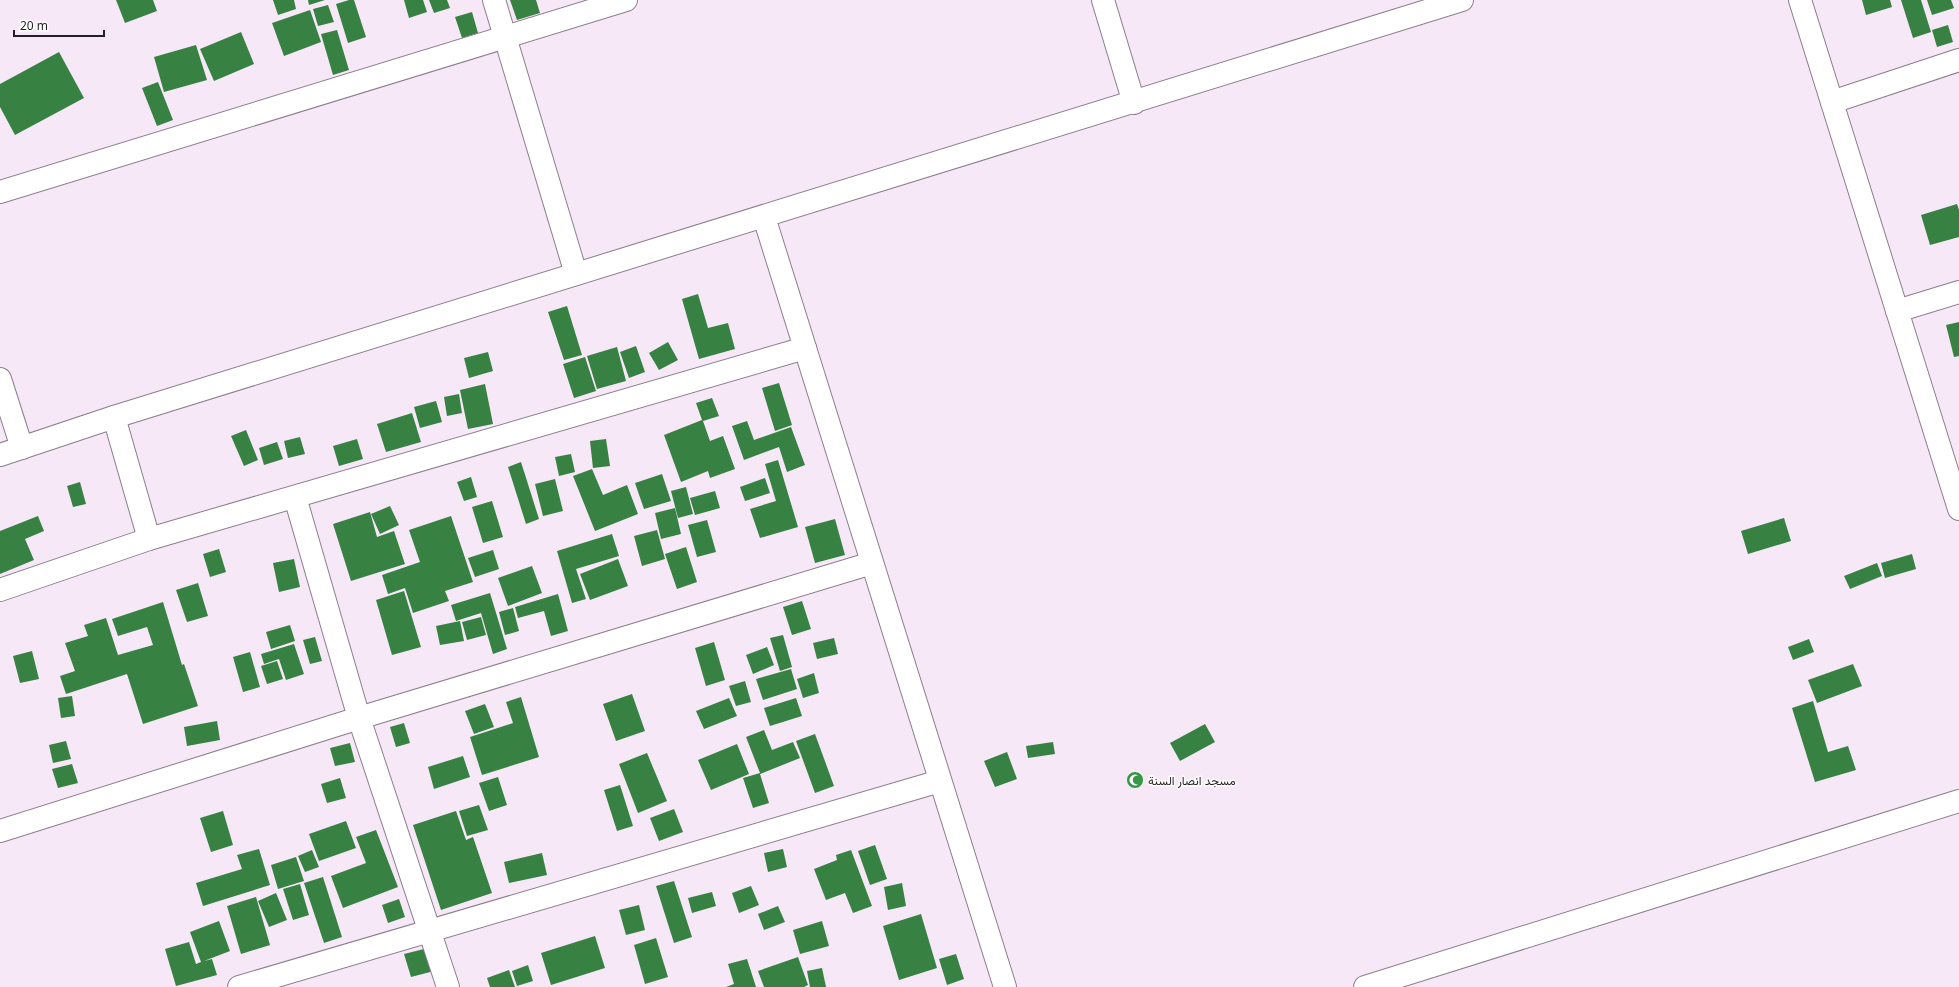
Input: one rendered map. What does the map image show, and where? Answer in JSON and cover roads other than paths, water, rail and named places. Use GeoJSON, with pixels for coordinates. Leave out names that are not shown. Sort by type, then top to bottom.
{"type":"FeatureCollection","features":[{"type":"Feature","properties":{"kind":"street"},"geometry":{"type":"LineString","coordinates":[[494,0],[576,274]]}},
{"type":"Feature","properties":{"kind":"street"},"geometry":{"type":"LineString","coordinates":[[0,192],[626,0]]}},
{"type":"Feature","properties":{"kind":"street"},"geometry":{"type":"LineString","coordinates":[[1103,0],[1134,103]]}},
{"type":"Feature","properties":{"kind":"street"},"geometry":{"type":"LineString","coordinates":[[0,455],[576,274],[1134,103],[1462,0]]}},
{"type":"Feature","properties":{"kind":"street"},"geometry":{"type":"LineString","coordinates":[[1800,0],[1959,509]]}},
{"type":"Feature","properties":{"kind":"street"},"geometry":{"type":"LineString","coordinates":[[1832,102],[1959,60]]}},
{"type":"Feature","properties":{"kind":"street"},"geometry":{"type":"LineString","coordinates":[[764,217],[940,781],[1002,986]]}},
{"type":"Feature","properties":{"kind":"street"},"geometry":{"type":"LineString","coordinates":[[1897,311],[1959,292]]}},
{"type":"Feature","properties":{"kind":"street"},"geometry":{"type":"LineString","coordinates":[[0,590],[149,539],[805,348]]}},
{"type":"Feature","properties":{"kind":"street"},"geometry":{"type":"LineString","coordinates":[[0,379],[22,448]]}},
{"type":"Feature","properties":{"kind":"street"},"geometry":{"type":"LineString","coordinates":[[114,418],[149,539]]}},
{"type":"Feature","properties":{"kind":"street"},"geometry":{"type":"LineString","coordinates":[[295,497],[359,718],[448,987]]}},
{"type":"Feature","properties":{"kind":"street"},"geometry":{"type":"LineString","coordinates":[[0,831],[359,718],[872,563]]}},
{"type":"Feature","properties":{"kind":"street"},"geometry":{"type":"LineString","coordinates":[[239,987],[940,781]]}},
{"type":"Feature","properties":{"kind":"street"},"geometry":{"type":"LineString","coordinates":[[1373,986],[1959,801]]}},
{"type":"Feature","properties":{"kind":"place","name":"مسجد انصار السنة"},"geometry":{"type":"Point","coordinates":[1135,780]}}]}
